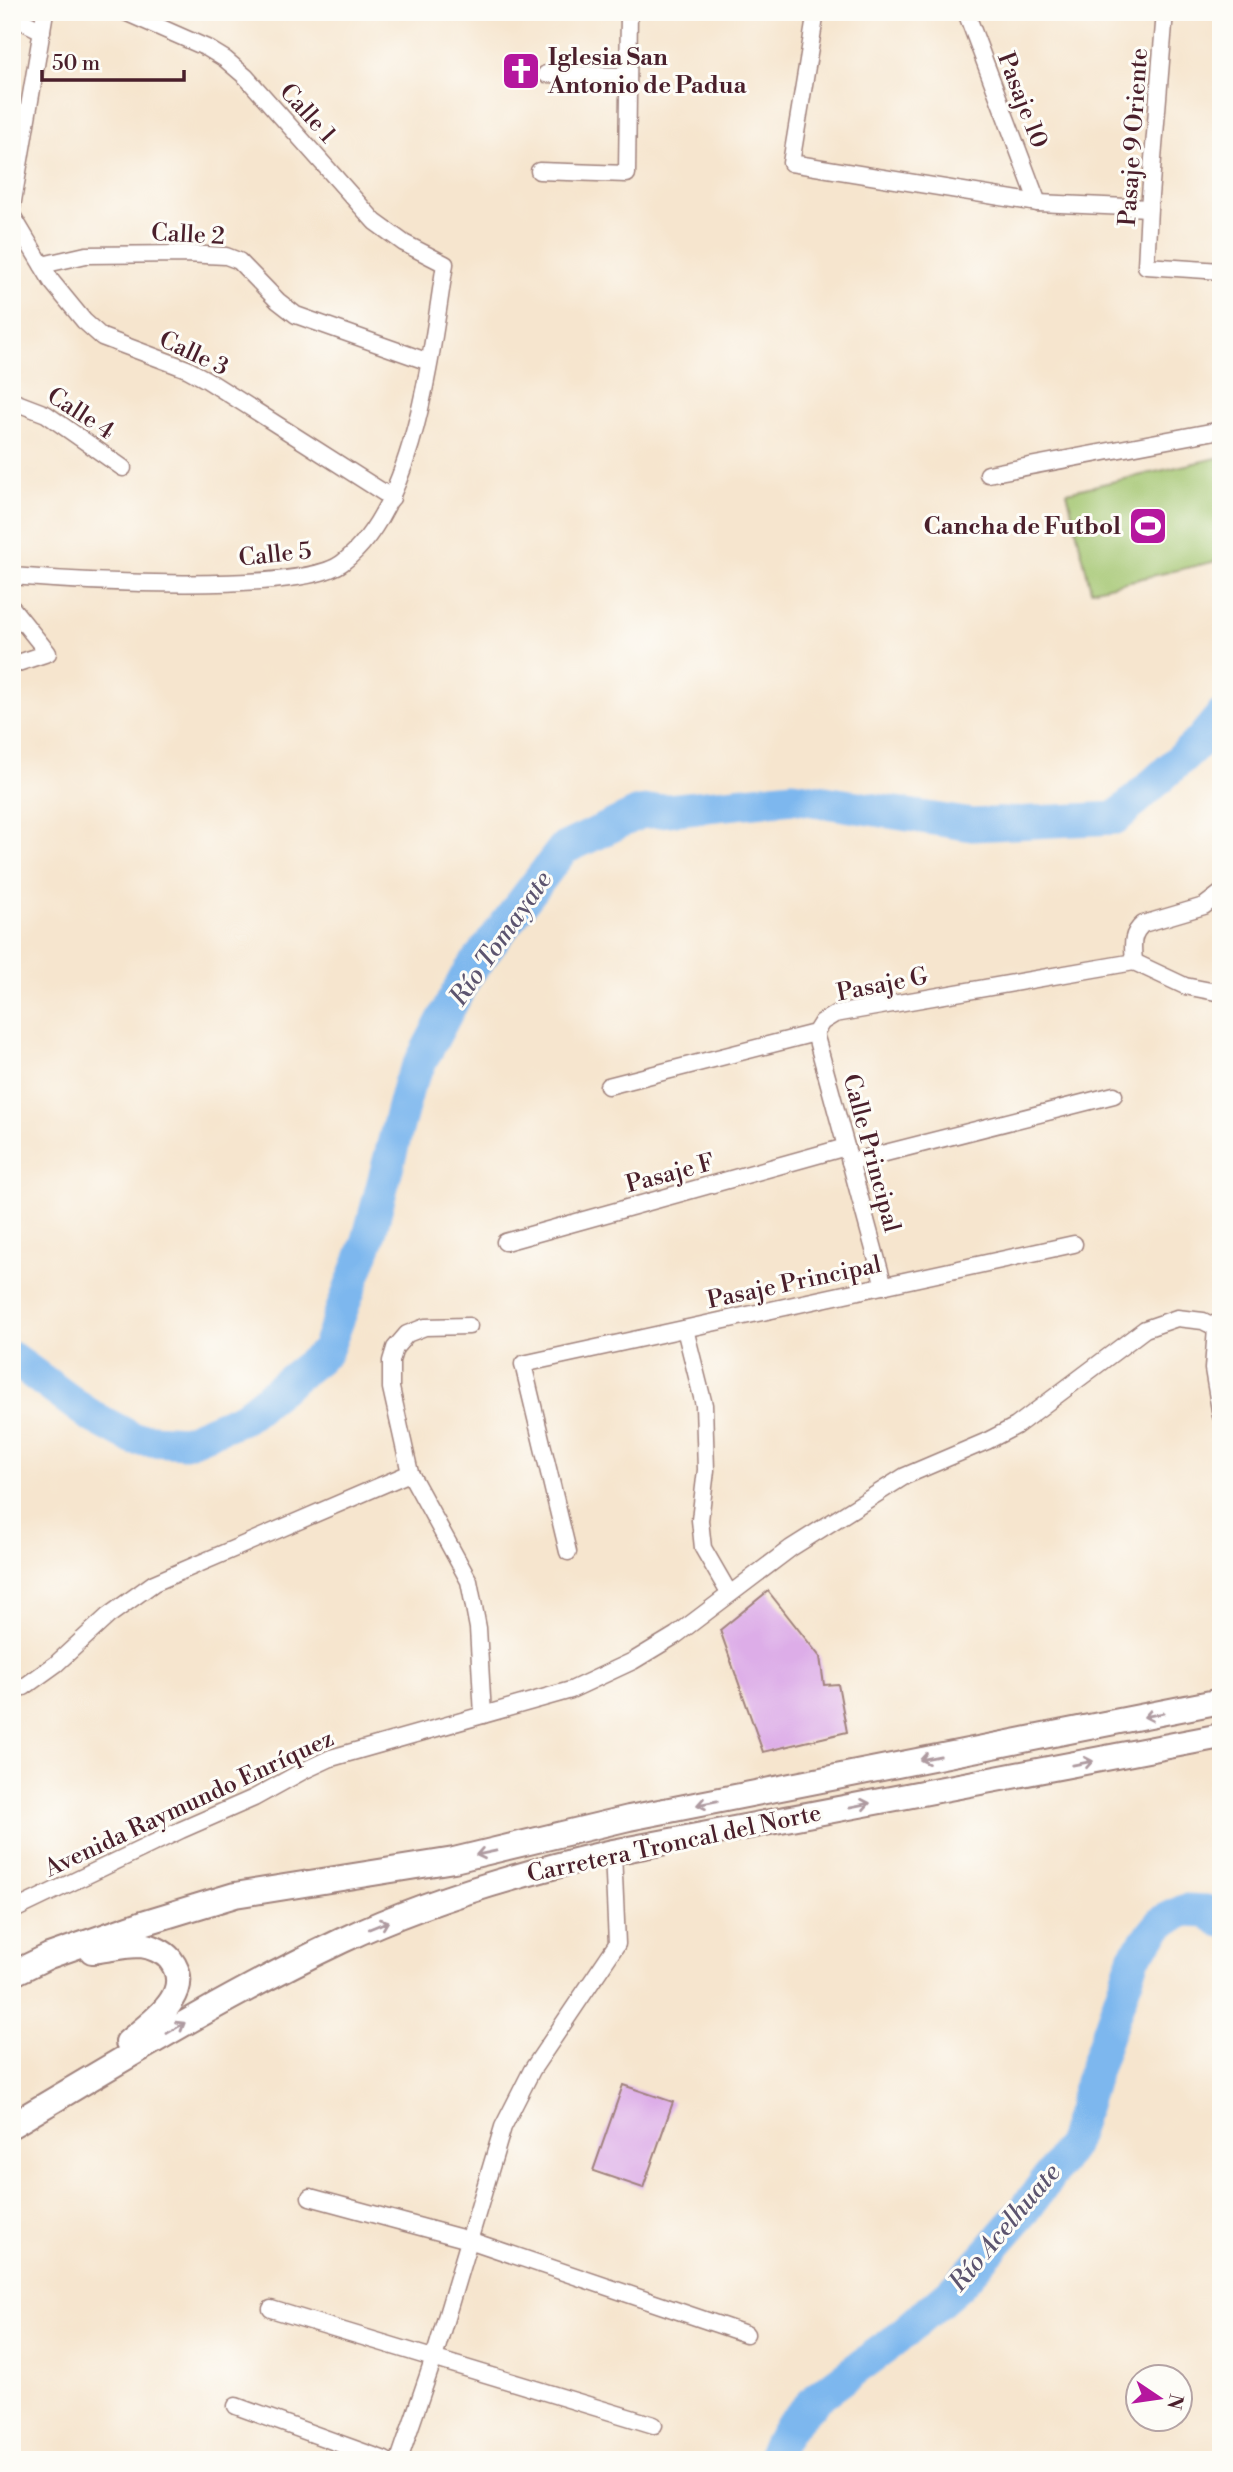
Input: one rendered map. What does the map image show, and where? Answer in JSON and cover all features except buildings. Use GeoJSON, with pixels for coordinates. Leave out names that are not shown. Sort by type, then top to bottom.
{"type":"FeatureCollection","features":[{"type":"Feature","properties":{"kind":"main road","name":"Carretera Troncal del Norte"},"geometry":{"type":"LineString","coordinates":[[12,1974],[49,1956],[235,1895],[454,1860],[629,1818],[1221,1701]]}},
{"type":"Feature","properties":{"kind":"main road","name":"Carretera Troncal del Norte"},"geometry":{"type":"LineString","coordinates":[[12,2125],[215,2004],[343,1940],[407,1914],[522,1874],[613,1852],[1221,1736]]}},
{"type":"Feature","properties":{"kind":"main road"},"geometry":{"type":"LineString","coordinates":[[49,1956],[142,1945],[160,1951],[169,1958],[177,1976],[174,1997],[167,2009],[74,2088]]}},
{"type":"Feature","properties":{"kind":"street"},"geometry":{"type":"LineString","coordinates":[[12,207],[45,12]]}},
{"type":"Feature","properties":{"kind":"street","name":"Calle 1"},"geometry":{"type":"LineString","coordinates":[[125,12],[207,48],[225,59],[246,77],[375,222],[404,243],[445,264]]}},
{"type":"Feature","properties":{"kind":"street"},"geometry":{"type":"LineString","coordinates":[[539,171],[627,174],[629,12]]}},
{"type":"Feature","properties":{"kind":"street"},"geometry":{"type":"LineString","coordinates":[[816,12],[791,163],[1038,203],[1149,208]]}},
{"type":"Feature","properties":{"kind":"street","name":"Pasaje 10"},"geometry":{"type":"LineString","coordinates":[[966,12],[1038,203]]}},
{"type":"Feature","properties":{"kind":"street","name":"Pasaje 9 Oriente"},"geometry":{"type":"LineString","coordinates":[[1165,12],[1146,266],[1221,271]]}},
{"type":"Feature","properties":{"kind":"street"},"geometry":{"type":"LineString","coordinates":[[12,16],[42,31]]}},
{"type":"Feature","properties":{"kind":"street"},"geometry":{"type":"LineString","coordinates":[[546,74],[628,76]]}},
{"type":"Feature","properties":{"kind":"street","name":"Calle 3"},"geometry":{"type":"LineString","coordinates":[[12,215],[52,282],[84,321],[102,337],[187,369],[207,380],[392,498]]}},
{"type":"Feature","properties":{"kind":"street","name":"Calle 2"},"geometry":{"type":"LineString","coordinates":[[42,265],[86,255],[226,256],[239,261],[278,301],[296,315],[429,362]]}},
{"type":"Feature","properties":{"kind":"street","name":"Calle 5"},"geometry":{"type":"LineString","coordinates":[[12,576],[133,582],[227,582],[277,580],[313,576],[328,571],[354,552],[371,534],[392,498],[420,406],[445,264]]}},
{"type":"Feature","properties":{"kind":"street","name":"Calle 4"},"geometry":{"type":"LineString","coordinates":[[12,401],[46,414],[123,468]]}},
{"type":"Feature","properties":{"kind":"street"},"geometry":{"type":"LineString","coordinates":[[988,474],[1221,430]]}},
{"type":"Feature","properties":{"kind":"street"},"geometry":{"type":"LineString","coordinates":[[12,608],[47,653],[12,665]]}},
{"type":"Feature","properties":{"kind":"street"},"geometry":{"type":"LineString","coordinates":[[1221,893],[1204,906],[1143,924],[1136,930],[1133,940],[1134,962],[1185,986],[1221,993]]}},
{"type":"Feature","properties":{"kind":"street","name":"Pasaje G"},"geometry":{"type":"LineString","coordinates":[[608,1086],[815,1033],[822,1022],[835,1014],[1134,962]]}},
{"type":"Feature","properties":{"kind":"street","name":"Calle Principal"},"geometry":{"type":"LineString","coordinates":[[815,1033],[884,1286]]}},
{"type":"Feature","properties":{"kind":"street","name":"Pasaje F"},"geometry":{"type":"LineString","coordinates":[[505,1242],[848,1155],[1114,1095]]}},
{"type":"Feature","properties":{"kind":"street","name":"Pasaje Principal"},"geometry":{"type":"LineString","coordinates":[[568,1552],[523,1364],[1074,1244]]}},
{"type":"Feature","properties":{"kind":"street","name":"Avenida Raymundo Enríquez"},"geometry":{"type":"LineString","coordinates":[[12,1911],[254,1798],[331,1758],[570,1689],[633,1661],[676,1635],[791,1548],[905,1476],[1016,1426],[1145,1329],[1177,1318],[1203,1321],[1219,1329]]}},
{"type":"Feature","properties":{"kind":"street"},"geometry":{"type":"LineString","coordinates":[[469,1326],[425,1327],[407,1334],[395,1348],[391,1361],[391,1388],[410,1473],[469,1581],[478,1628],[483,1715]]}},
{"type":"Feature","properties":{"kind":"street"},"geometry":{"type":"LineString","coordinates":[[685,1329],[704,1405],[706,1470],[700,1520],[703,1548],[729,1593]]}},
{"type":"Feature","properties":{"kind":"street"},"geometry":{"type":"LineString","coordinates":[[1219,1329],[1213,1369],[1221,1416]]}},
{"type":"Feature","properties":{"kind":"street"},"geometry":{"type":"LineString","coordinates":[[12,1687],[24,1688],[57,1664],[108,1616],[154,1583],[410,1473]]}},
{"type":"Feature","properties":{"kind":"street"},"geometry":{"type":"LineString","coordinates":[[399,2460],[434,2358],[503,2127],[532,2070],[617,1944],[613,1852]]}},
{"type":"Feature","properties":{"kind":"street"},"geometry":{"type":"LineString","coordinates":[[310,2197],[469,2240],[746,2334]]}},
{"type":"Feature","properties":{"kind":"street"},"geometry":{"type":"LineString","coordinates":[[271,2309],[654,2425]]}},
{"type":"Feature","properties":{"kind":"street"},"geometry":{"type":"LineString","coordinates":[[236,2406],[385,2460]]}},
{"type":"Feature","properties":{"kind":"green space","name":"Cancha de Futbol"},"geometry":{"type":"Polygon","coordinates":[[[1221,457],[1221,560],[1091,590],[1067,492],[1221,457]]]}},
{"type":"Feature","properties":{"kind":"waterway","name":"Río Tomayate"},"geometry":{"type":"LineString","coordinates":[[12,1358],[91,1416],[134,1439],[185,1442],[244,1417],[326,1352],[368,1240],[409,1084],[466,976],[563,849],[639,813],[793,797],[972,825],[1116,818],[1201,740],[1221,716]]}},
{"type":"Feature","properties":{"kind":"waterway","name":"Río Acelhuate"},"geometry":{"type":"LineString","coordinates":[[774,2460],[774,2454],[787,2429],[818,2397],[893,2342],[959,2285],[1025,2210],[1071,2146],[1135,1955],[1163,1921],[1186,1910],[1207,1911],[1221,1921]]}},
{"type":"Feature","properties":{"kind":"place","name":"Iglesia San Antonio de Padua"},"geometry":{"type":"Point","coordinates":[521,71]}},
{"type":"Feature","properties":{"kind":"place","name":"Cancha de Futbol"},"geometry":{"type":"Point","coordinates":[1148,526]}}]}
